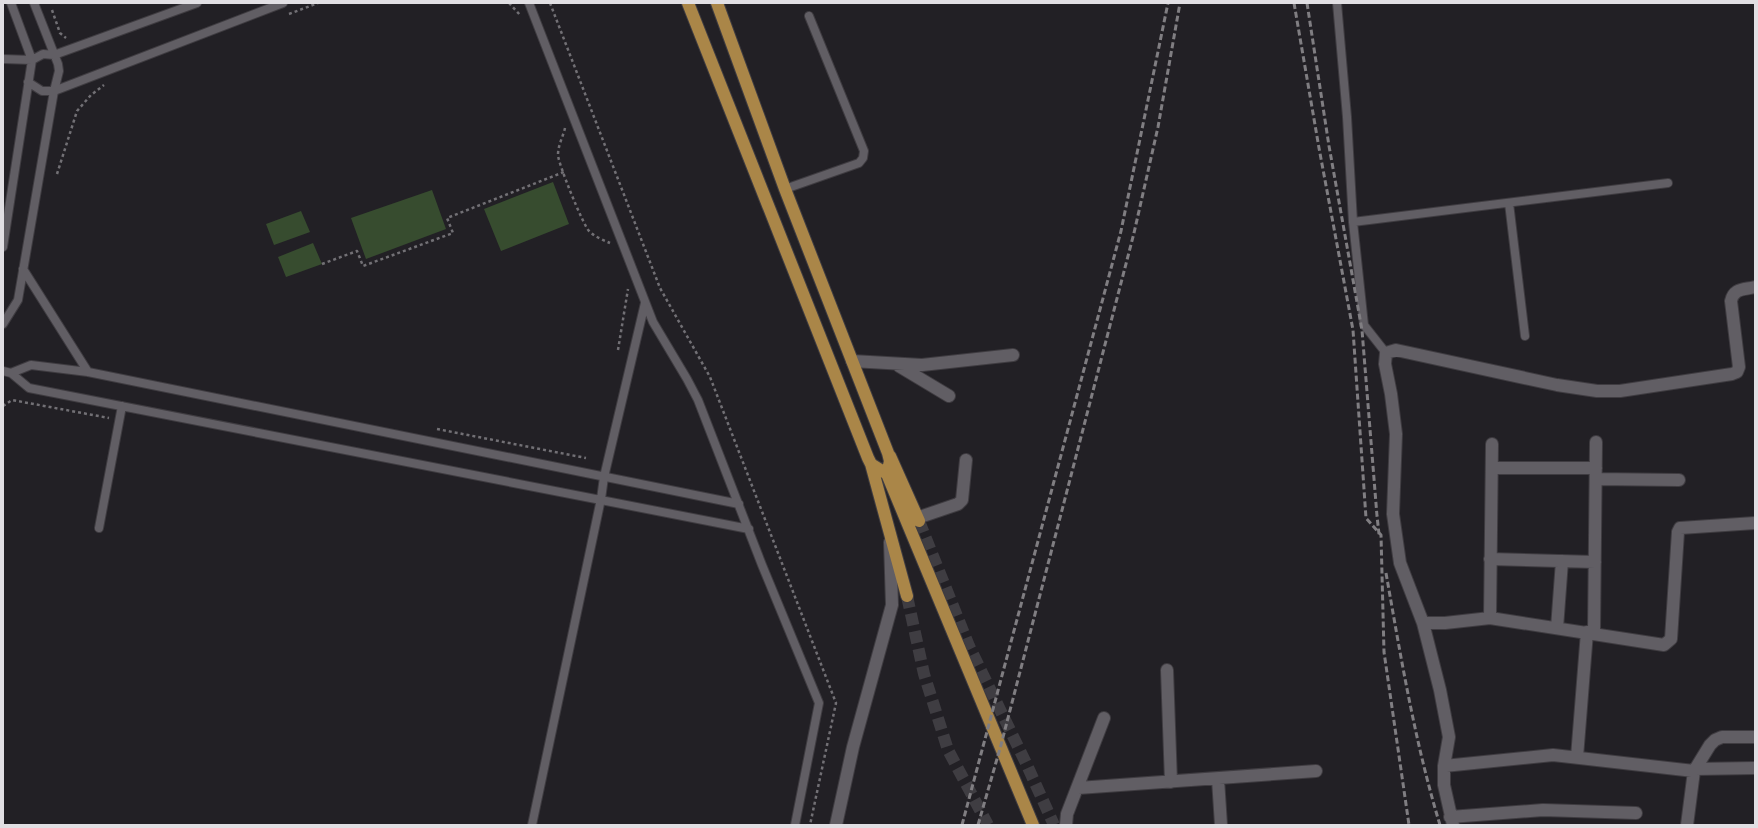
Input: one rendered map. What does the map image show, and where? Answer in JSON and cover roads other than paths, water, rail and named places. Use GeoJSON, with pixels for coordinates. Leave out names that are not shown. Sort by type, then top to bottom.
{"type":"FeatureCollection","features":[{"type":"Feature","properties":{"kind":"main road"},"geometry":{"type":"LineString","coordinates":[[688,3],[871,464],[907,596]]}},
{"type":"Feature","properties":{"kind":"main road"},"geometry":{"type":"LineString","coordinates":[[717,3],[785,189],[1034,825]]}},
{"type":"Feature","properties":{"kind":"main road"},"geometry":{"type":"LineString","coordinates":[[887,474],[890,456]]}},
{"type":"Feature","properties":{"kind":"main road"},"geometry":{"type":"LineString","coordinates":[[871,464],[887,474],[914,520]]}},
{"type":"Feature","properties":{"kind":"street"},"geometry":{"type":"LineString","coordinates":[[1636,813],[1543,810],[1451,821],[1444,785],[1444,766],[1449,737],[1440,690],[1422,623],[1400,563],[1392,514],[1396,434],[1391,394],[1385,364],[1386,354],[1396,350],[1557,385],[1597,391],[1620,392],[1732,374],[1737,372],[1739,367],[1731,301],[1732,295],[1737,291],[1755,287]]}},
{"type":"Feature","properties":{"kind":"street"},"geometry":{"type":"LineString","coordinates":[[852,361],[922,365],[1013,355]]}},
{"type":"Feature","properties":{"kind":"street"},"geometry":{"type":"LineString","coordinates":[[896,364],[949,396]]}},
{"type":"Feature","properties":{"kind":"street"},"geometry":{"type":"LineString","coordinates":[[1577,757],[1590,633],[1595,562],[1596,442]]}},
{"type":"Feature","properties":{"kind":"street"},"geometry":{"type":"LineString","coordinates":[[1490,618],[1492,444]]}},
{"type":"Feature","properties":{"kind":"street"},"geometry":{"type":"LineString","coordinates":[[914,520],[958,504],[962,500],[964,496],[966,460]]}},
{"type":"Feature","properties":{"kind":"street"},"geometry":{"type":"LineString","coordinates":[[1492,468],[1679,480]]}},
{"type":"Feature","properties":{"kind":"street"},"geometry":{"type":"LineString","coordinates":[[1422,623],[1445,623],[1490,618],[1664,645],[1671,639],[1678,532],[1680,528],[1755,523]]}},
{"type":"Feature","properties":{"kind":"street"},"geometry":{"type":"LineString","coordinates":[[836,825],[853,746],[892,605],[890,533]]}},
{"type":"Feature","properties":{"kind":"street"},"geometry":{"type":"LineString","coordinates":[[1490,559],[1595,562]]}},
{"type":"Feature","properties":{"kind":"street"},"geometry":{"type":"LineString","coordinates":[[1557,628],[1562,561]]}},
{"type":"Feature","properties":{"kind":"street"},"geometry":{"type":"LineString","coordinates":[[1168,670],[1172,782]]}},
{"type":"Feature","properties":{"kind":"street"},"geometry":{"type":"LineString","coordinates":[[1066,825],[1067,814],[1104,718]]}},
{"type":"Feature","properties":{"kind":"street"},"geometry":{"type":"LineString","coordinates":[[1687,825],[1695,770],[1710,745],[1715,740],[1722,737],[1755,737]]}},
{"type":"Feature","properties":{"kind":"street"},"geometry":{"type":"LineString","coordinates":[[1444,766],[1541,755],[1577,757],[1695,770],[1755,768]]}},
{"type":"Feature","properties":{"kind":"street"},"geometry":{"type":"LineString","coordinates":[[1078,788],[1316,772]]}},
{"type":"Feature","properties":{"kind":"street"},"geometry":{"type":"LineString","coordinates":[[1218,778],[1221,825]]}},
{"type":"Feature","properties":{"kind":"lane"},"geometry":{"type":"LineString","coordinates":[[3,247],[32,60],[11,3]]}},
{"type":"Feature","properties":{"kind":"lane"},"geometry":{"type":"LineString","coordinates":[[3,324],[18,300],[54,91],[60,71],[34,3]]}},
{"type":"Feature","properties":{"kind":"lane"},"geometry":{"type":"LineString","coordinates":[[3,59],[32,60],[44,54],[54,56],[197,3]]}},
{"type":"Feature","properties":{"kind":"lane"},"geometry":{"type":"LineString","coordinates":[[28,82],[42,91],[54,91],[283,3]]}},
{"type":"Feature","properties":{"kind":"lane"},"geometry":{"type":"LineString","coordinates":[[529,3],[645,303],[660,336],[687,379],[698,400],[819,704],[795,825]]}},
{"type":"Feature","properties":{"kind":"lane"},"geometry":{"type":"LineString","coordinates":[[1337,3],[1347,117],[1353,222],[1364,325],[1386,354]]}},
{"type":"Feature","properties":{"kind":"lane"},"geometry":{"type":"LineString","coordinates":[[785,189],[859,163],[863,158],[864,151],[809,16]]}},
{"type":"Feature","properties":{"kind":"lane"},"geometry":{"type":"LineString","coordinates":[[1353,222],[1668,183]]}},
{"type":"Feature","properties":{"kind":"lane"},"geometry":{"type":"LineString","coordinates":[[1509,202],[1525,336]]}},
{"type":"Feature","properties":{"kind":"lane"},"geometry":{"type":"LineString","coordinates":[[23,269],[88,372]]}},
{"type":"Feature","properties":{"kind":"lane"},"geometry":{"type":"LineString","coordinates":[[532,825],[601,499],[604,477],[645,303]]}},
{"type":"Feature","properties":{"kind":"lane"},"geometry":{"type":"LineString","coordinates":[[12,373],[31,365],[88,372],[258,408],[739,504]]}},
{"type":"Feature","properties":{"kind":"lane"},"geometry":{"type":"LineString","coordinates":[[3,371],[12,373],[29,388],[749,529]]}},
{"type":"Feature","properties":{"kind":"lane"},"geometry":{"type":"LineString","coordinates":[[99,528],[122,406]]}},
{"type":"Feature","properties":{"kind":"tunnel"},"geometry":{"type":"LineString","coordinates":[[919,521],[969,646],[1026,763],[1054,825]]}},
{"type":"Feature","properties":{"kind":"tunnel"},"geometry":{"type":"LineString","coordinates":[[907,596],[924,674],[948,750],[988,825]]}},
{"type":"Feature","properties":{"kind":"railway"},"geometry":{"type":"LineString","coordinates":[[962,825],[1121,231],[1168,3]]}},
{"type":"Feature","properties":{"kind":"railway"},"geometry":{"type":"LineString","coordinates":[[978,825],[1001,745],[1134,233],[1158,127],[1180,3]]}},
{"type":"Feature","properties":{"kind":"railway"},"geometry":{"type":"LineString","coordinates":[[1294,3],[1353,330],[1366,518],[1381,535],[1384,652],[1409,825]]}},
{"type":"Feature","properties":{"kind":"railway"},"geometry":{"type":"LineString","coordinates":[[1307,3],[1329,146],[1362,330],[1379,534]]}},
{"type":"Feature","properties":{"kind":"railway"},"geometry":{"type":"LineString","coordinates":[[1386,573],[1416,732],[1440,825]]}}]}
